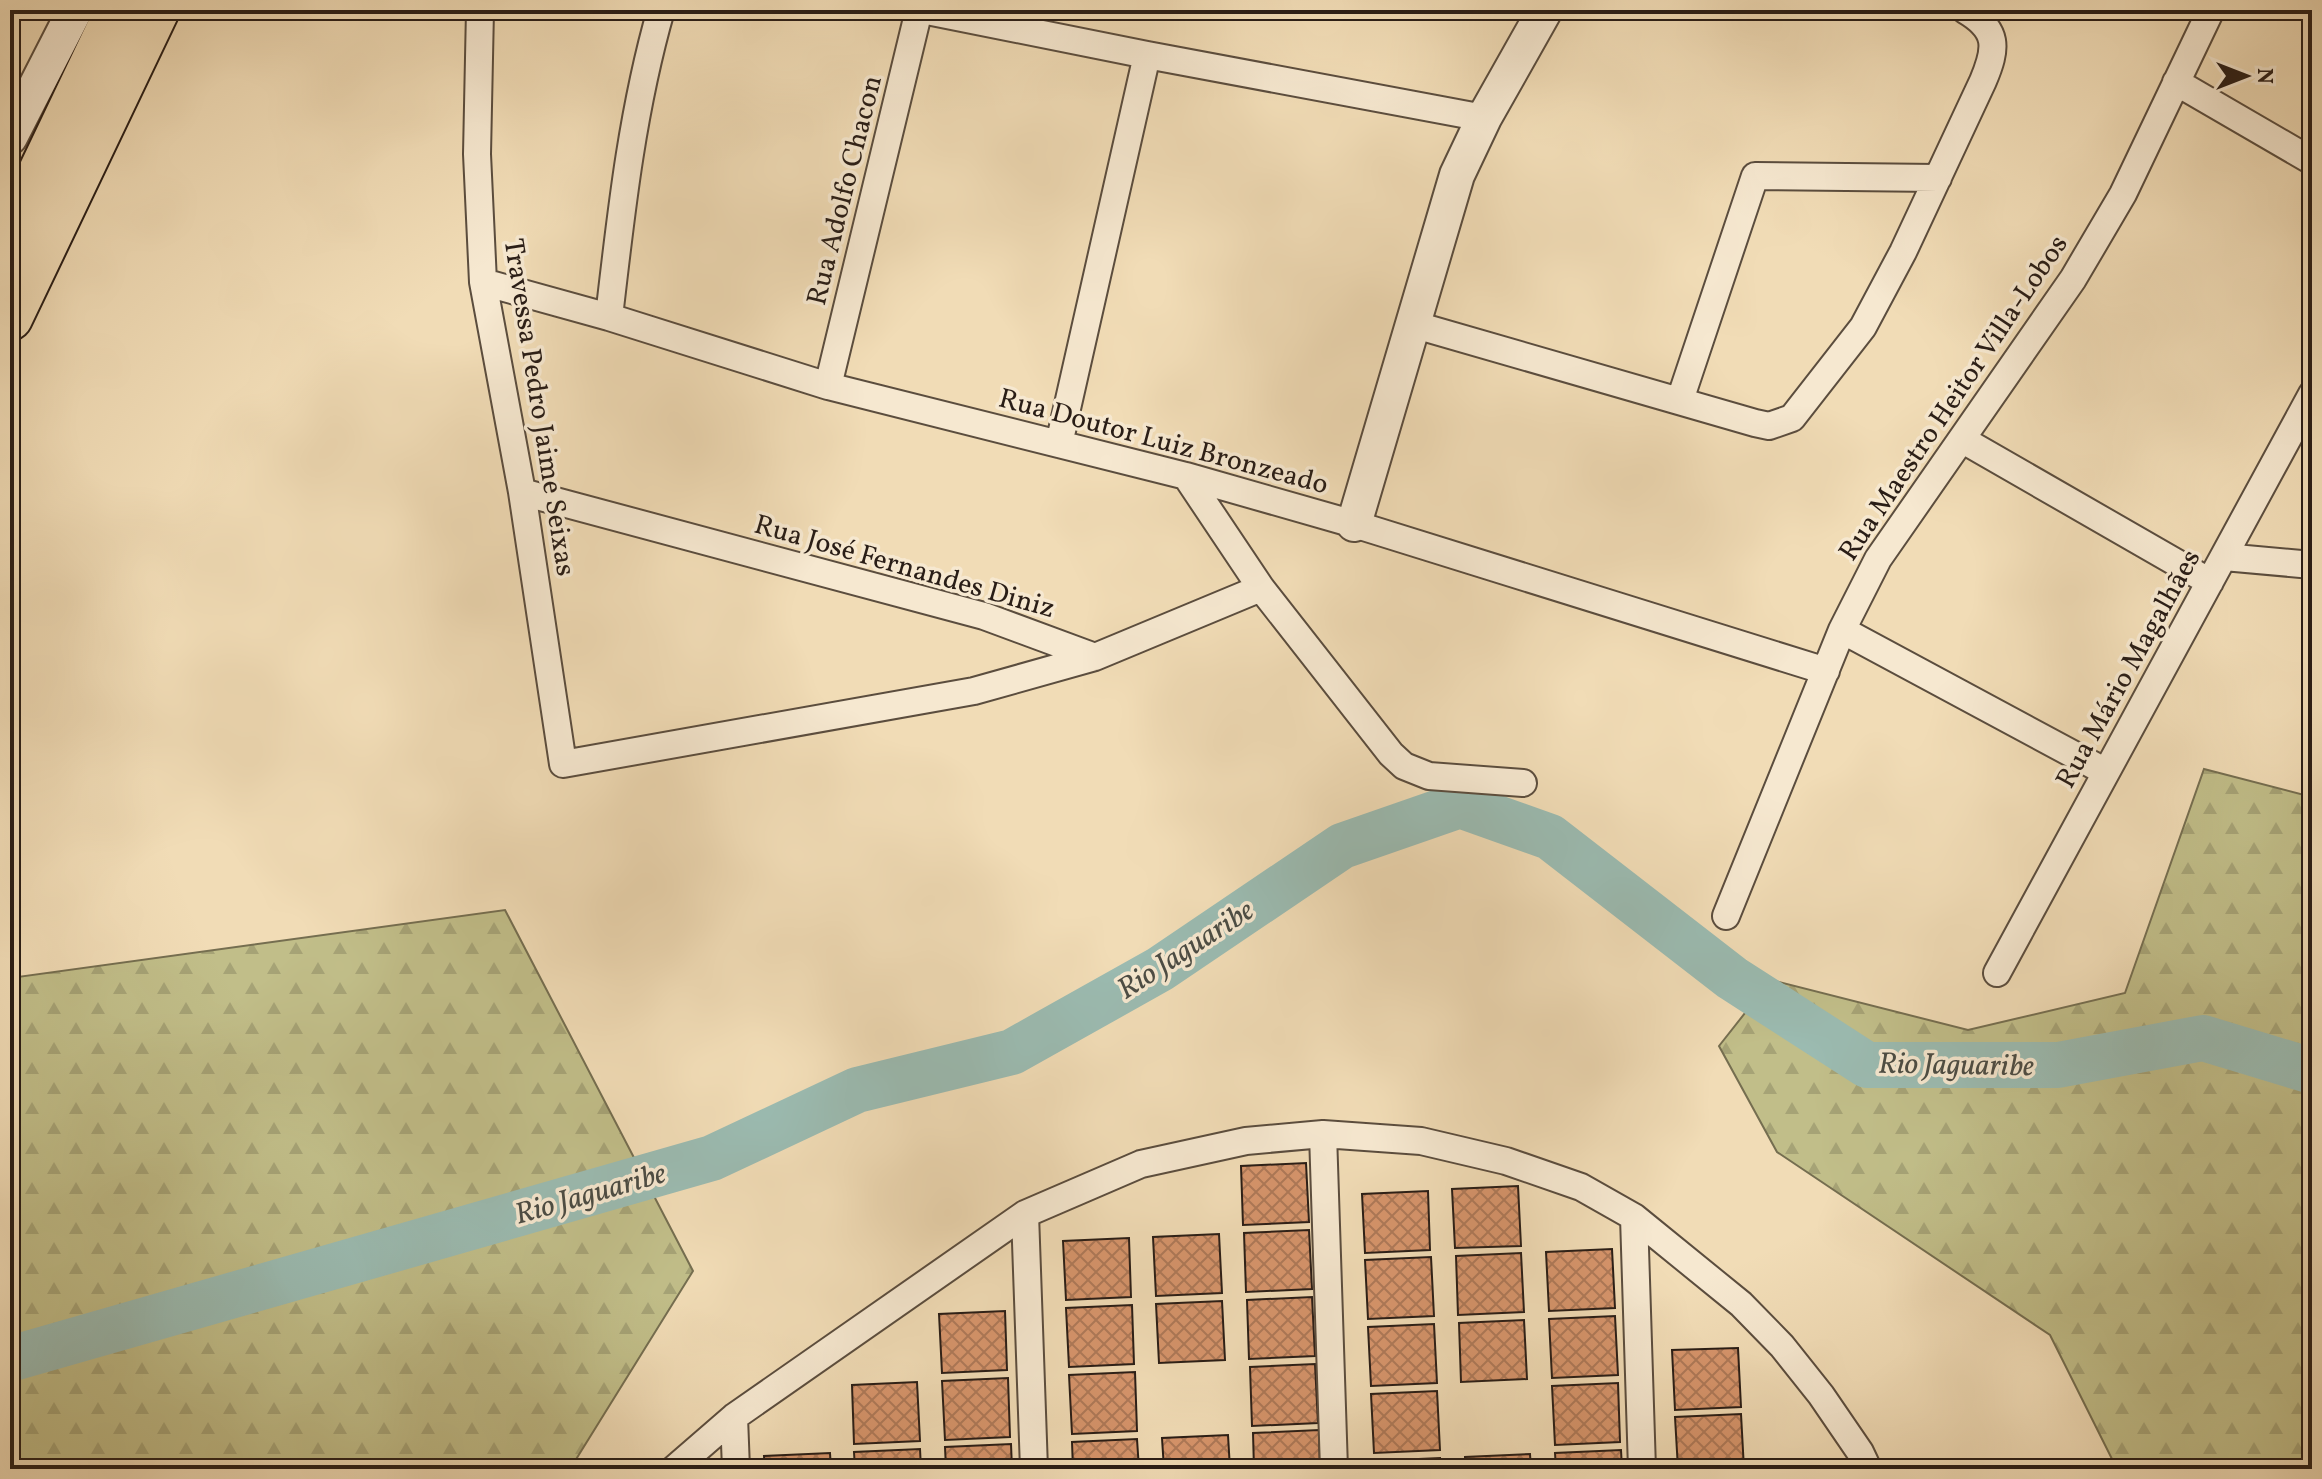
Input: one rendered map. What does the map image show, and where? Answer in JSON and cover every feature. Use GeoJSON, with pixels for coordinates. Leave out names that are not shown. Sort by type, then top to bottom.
{"type":"FeatureCollection","features":[{"type":"Feature","properties":{"kind":"highway"},"geometry":{"type":"LineString","coordinates":[[10,236],[118,10]]}},
{"type":"Feature","properties":{"kind":"highway"},"geometry":{"type":"LineString","coordinates":[[10,318],[157,10]]}},
{"type":"Feature","properties":{"kind":"street"},"geometry":{"type":"LineString","coordinates":[[10,137],[75,10]]}},
{"type":"Feature","properties":{"kind":"street","name":"Travessa Pedro Jaime Seixas"},"geometry":{"type":"LineString","coordinates":[[480,10],[477,154],[483,282],[522,492],[563,764],[974,691],[1095,657]]}},
{"type":"Feature","properties":{"kind":"street"},"geometry":{"type":"LineString","coordinates":[[609,317],[631,136],[644,70],[661,10]]}},
{"type":"Feature","properties":{"kind":"street"},"geometry":{"type":"LineString","coordinates":[[921,10],[1484,118]]}},
{"type":"Feature","properties":{"kind":"street","name":"Rua Adolfo Chacon"},"geometry":{"type":"LineString","coordinates":[[828,386],[921,10]]}},
{"type":"Feature","properties":{"kind":"street"},"geometry":{"type":"LineString","coordinates":[[1354,524],[1457,175],[1484,118],[1545,10]]}},
{"type":"Feature","properties":{"kind":"street"},"geometry":{"type":"LineString","coordinates":[[1412,324],[1755,423],[1769,426],[1792,418],[1844,354],[1880,300],[1983,81],[1994,44],[1989,30],[1965,10]]}},
{"type":"Feature","properties":{"kind":"street","name":"Rua Maestro Heitor Villa-Lobos"},"geometry":{"type":"LineString","coordinates":[[1726,916],[1842,630],[1878,559],[2073,279],[2123,194],[2211,10]]}},
{"type":"Feature","properties":{"kind":"street"},"geometry":{"type":"LineString","coordinates":[[1059,444],[1147,55]]}},
{"type":"Feature","properties":{"kind":"street"},"geometry":{"type":"LineString","coordinates":[[2176,82],[2312,161]]}},
{"type":"Feature","properties":{"kind":"street"},"geometry":{"type":"LineString","coordinates":[[1680,400],[1755,176],[1938,178]]}},
{"type":"Feature","properties":{"kind":"street","name":"Rua Doutor Luiz Bronzeado"},"geometry":{"type":"LineString","coordinates":[[483,282],[609,317],[828,386],[1186,476],[1354,524],[1826,671]]}},
{"type":"Feature","properties":{"kind":"street","name":"Rua Mário Magalhães"},"geometry":{"type":"LineString","coordinates":[[1997,973],[2312,394]]}},
{"type":"Feature","properties":{"kind":"street"},"geometry":{"type":"LineString","coordinates":[[1963,440],[2210,582]]}},
{"type":"Feature","properties":{"kind":"street"},"geometry":{"type":"LineString","coordinates":[[1186,476],[1261,588],[1391,754],[1404,766],[1429,776],[1523,783]]}},
{"type":"Feature","properties":{"kind":"street","name":"Rua José Fernandes Diniz"},"geometry":{"type":"LineString","coordinates":[[522,492],[984,616],[1095,657]]}},
{"type":"Feature","properties":{"kind":"street"},"geometry":{"type":"LineString","coordinates":[[2224,557],[2312,565]]}},
{"type":"Feature","properties":{"kind":"street"},"geometry":{"type":"LineString","coordinates":[[1095,657],[1261,588]]}},
{"type":"Feature","properties":{"kind":"street"},"geometry":{"type":"LineString","coordinates":[[1842,630],[2106,772]]}},
{"type":"Feature","properties":{"kind":"street"},"geometry":{"type":"LineString","coordinates":[[1323,1134],[1334,1469]]}},
{"type":"Feature","properties":{"kind":"street"},"geometry":{"type":"LineString","coordinates":[[674,1469],[734,1417],[1025,1214],[1141,1164],[1246,1141],[1323,1134],[1421,1141],[1506,1161],[1581,1187],[1634,1217],[1741,1304],[1782,1346],[1821,1395],[1868,1469]]}},
{"type":"Feature","properties":{"kind":"street"},"geometry":{"type":"LineString","coordinates":[[1025,1214],[1034,1469]]}},
{"type":"Feature","properties":{"kind":"street"},"geometry":{"type":"LineString","coordinates":[[1634,1217],[1642,1469]]}},
{"type":"Feature","properties":{"kind":"street"},"geometry":{"type":"LineString","coordinates":[[734,1417],[736,1469]]}},
{"type":"Feature","properties":{"kind":"green space"},"geometry":{"type":"Polygon","coordinates":[[[2204,769],[2312,797],[2312,1469],[2117,1469],[2050,1335],[1777,1152],[1719,1046],[1771,980],[1968,1030],[2125,993],[2204,769]]]}},
{"type":"Feature","properties":{"kind":"green space"},"geometry":{"type":"Polygon","coordinates":[[[505,910],[693,1271],[570,1469],[10,1469],[10,978],[505,910]]]}},
{"type":"Feature","properties":{"kind":"building"},"geometry":{"type":"Polygon","coordinates":[[[1306,1163],[1309,1222],[1243,1225],[1241,1166],[1306,1163]]]}},
{"type":"Feature","properties":{"kind":"building"},"geometry":{"type":"Polygon","coordinates":[[[1518,1186],[1521,1246],[1455,1248],[1452,1189],[1518,1186]]]}},
{"type":"Feature","properties":{"kind":"building"},"geometry":{"type":"Polygon","coordinates":[[[1428,1191],[1430,1250],[1365,1253],[1362,1194],[1428,1191]]]}},
{"type":"Feature","properties":{"kind":"building"},"geometry":{"type":"Polygon","coordinates":[[[1309,1230],[1312,1289],[1246,1292],[1244,1233],[1309,1230]]]}},
{"type":"Feature","properties":{"kind":"building"},"geometry":{"type":"Polygon","coordinates":[[[1219,1234],[1222,1293],[1156,1296],[1153,1237],[1219,1234]]]}},
{"type":"Feature","properties":{"kind":"building"},"geometry":{"type":"Polygon","coordinates":[[[1129,1238],[1131,1297],[1066,1300],[1063,1241],[1129,1238]]]}},
{"type":"Feature","properties":{"kind":"building"},"geometry":{"type":"Polygon","coordinates":[[[1612,1249],[1615,1308],[1549,1311],[1546,1252],[1612,1249]]]}},
{"type":"Feature","properties":{"kind":"building"},"geometry":{"type":"Polygon","coordinates":[[[1521,1253],[1524,1312],[1458,1315],[1456,1256],[1521,1253]]]}},
{"type":"Feature","properties":{"kind":"building"},"geometry":{"type":"Polygon","coordinates":[[[1431,1257],[1434,1316],[1368,1319],[1365,1260],[1431,1257]]]}},
{"type":"Feature","properties":{"kind":"building"},"geometry":{"type":"Polygon","coordinates":[[[1312,1297],[1315,1356],[1249,1359],[1247,1300],[1312,1297]]]}},
{"type":"Feature","properties":{"kind":"building"},"geometry":{"type":"Polygon","coordinates":[[[1222,1301],[1225,1360],[1159,1363],[1156,1304],[1222,1301]]]}},
{"type":"Feature","properties":{"kind":"building"},"geometry":{"type":"Polygon","coordinates":[[[1132,1305],[1134,1364],[1069,1367],[1066,1308],[1132,1305]]]}},
{"type":"Feature","properties":{"kind":"building"},"geometry":{"type":"Polygon","coordinates":[[[1005,1311],[1007,1370],[942,1373],[939,1314],[1005,1311]]]}},
{"type":"Feature","properties":{"kind":"building"},"geometry":{"type":"Polygon","coordinates":[[[1615,1316],[1618,1375],[1552,1378],[1549,1319],[1615,1316]]]}},
{"type":"Feature","properties":{"kind":"building"},"geometry":{"type":"Polygon","coordinates":[[[1524,1320],[1527,1379],[1461,1382],[1459,1323],[1524,1320]]]}},
{"type":"Feature","properties":{"kind":"building"},"geometry":{"type":"Polygon","coordinates":[[[1434,1324],[1437,1383],[1371,1386],[1368,1327],[1434,1324]]]}},
{"type":"Feature","properties":{"kind":"building"},"geometry":{"type":"Polygon","coordinates":[[[1738,1348],[1741,1407],[1675,1410],[1672,1350],[1738,1348]]]}},
{"type":"Feature","properties":{"kind":"building"},"geometry":{"type":"Polygon","coordinates":[[[1315,1364],[1318,1423],[1252,1426],[1250,1367],[1315,1364]]]}},
{"type":"Feature","properties":{"kind":"building"},"geometry":{"type":"Polygon","coordinates":[[[1135,1372],[1137,1431],[1072,1434],[1069,1375],[1135,1372]]]}},
{"type":"Feature","properties":{"kind":"building"},"geometry":{"type":"Polygon","coordinates":[[[1008,1378],[1010,1437],[945,1440],[942,1381],[1008,1378]]]}},
{"type":"Feature","properties":{"kind":"building"},"geometry":{"type":"Polygon","coordinates":[[[917,1382],[920,1441],[854,1444],[852,1385],[917,1382]]]}},
{"type":"Feature","properties":{"kind":"building"},"geometry":{"type":"Polygon","coordinates":[[[1618,1383],[1620,1442],[1555,1445],[1552,1386],[1618,1383]]]}},
{"type":"Feature","properties":{"kind":"building"},"geometry":{"type":"Polygon","coordinates":[[[1437,1391],[1440,1450],[1374,1453],[1371,1394],[1437,1391]]]}},
{"type":"Feature","properties":{"kind":"building"},"geometry":{"type":"Polygon","coordinates":[[[1741,1414],[1744,1469],[1678,1469],[1675,1417],[1741,1414]]]}},
{"type":"Feature","properties":{"kind":"building"},"geometry":{"type":"Polygon","coordinates":[[[1319,1430],[1320,1469],[1254,1469],[1253,1433],[1319,1430]]]}},
{"type":"Feature","properties":{"kind":"building"},"geometry":{"type":"Polygon","coordinates":[[[1228,1435],[1230,1469],[1164,1469],[1162,1438],[1228,1435]]]}},
{"type":"Feature","properties":{"kind":"building"},"geometry":{"type":"Polygon","coordinates":[[[1137,1439],[1139,1469],[1073,1469],[1072,1442],[1137,1439]]]}},
{"type":"Feature","properties":{"kind":"building"},"geometry":{"type":"Polygon","coordinates":[[[1011,1444],[1012,1469],[946,1469],[945,1447],[1011,1444]]]}},
{"type":"Feature","properties":{"kind":"building"},"geometry":{"type":"Polygon","coordinates":[[[920,1449],[921,1469],[855,1469],[854,1452],[920,1449]]]}},
{"type":"Feature","properties":{"kind":"building"},"geometry":{"type":"Polygon","coordinates":[[[1621,1450],[1622,1469],[1556,1469],[1555,1453],[1621,1450]]]}},
{"type":"Feature","properties":{"kind":"building"},"geometry":{"type":"Polygon","coordinates":[[[830,1453],[831,1469],[765,1469],[764,1456],[830,1453]]]}},
{"type":"Feature","properties":{"kind":"building"},"geometry":{"type":"Polygon","coordinates":[[[1530,1454],[1531,1469],[1465,1469],[1465,1457],[1530,1454]]]}},
{"type":"Feature","properties":{"kind":"building"},"geometry":{"type":"Polygon","coordinates":[[[1440,1458],[1440,1469],[1374,1469],[1374,1461],[1440,1458]]]}},
{"type":"Feature","properties":{"kind":"waterway","name":"Rio Jaguaribe"},"geometry":{"type":"LineString","coordinates":[[10,1359],[712,1158],[857,1090],[1012,1052],[1160,969],[1342,846],[1460,805],[1550,837],[1732,978],[1867,1065],[2058,1065],[2203,1038],[2312,1071]]}}]}
